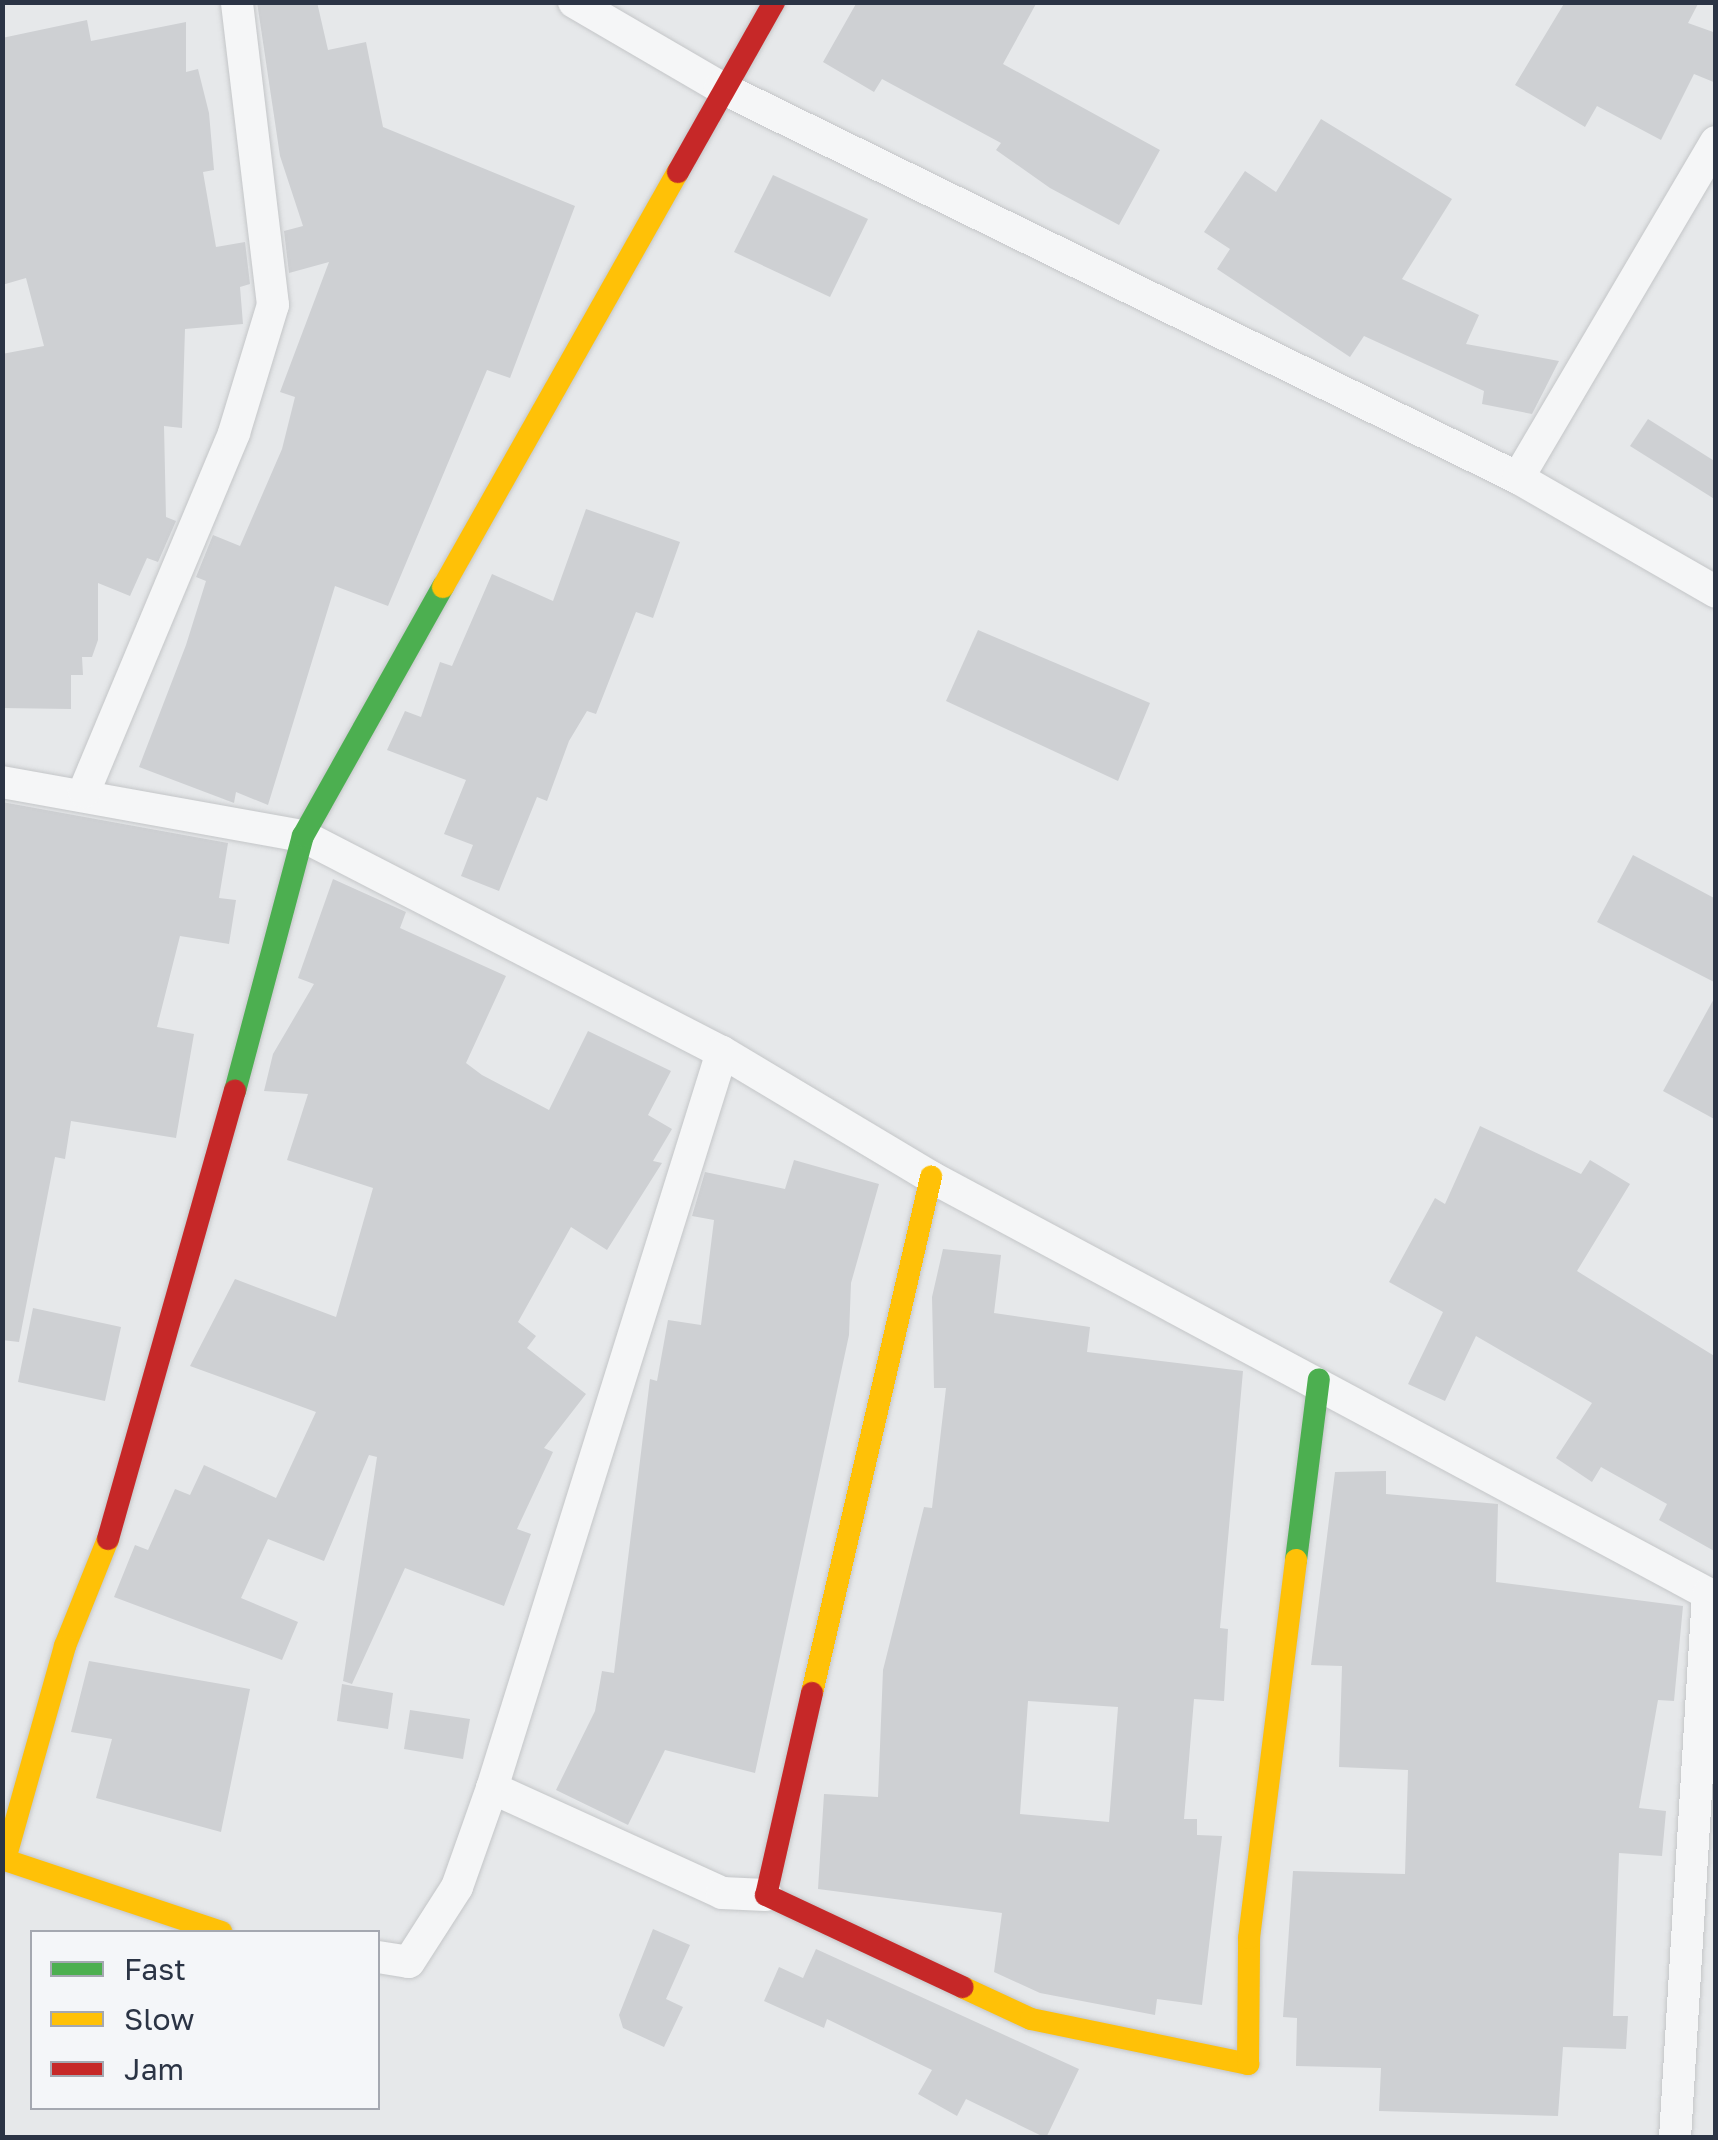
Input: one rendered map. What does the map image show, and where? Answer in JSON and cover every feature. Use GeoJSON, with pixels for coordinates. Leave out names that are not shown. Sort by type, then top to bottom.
{"type":"FeatureCollection","features":[{"type":"Feature","properties":{"kind":"street"},"geometry":{"type":"LineString","coordinates":[[84,792],[234,433],[273,305],[236,2]]}},
{"type":"Feature","properties":{"kind":"street"},"geometry":{"type":"LineString","coordinates":[[574,2],[720,88],[1518,478],[1716,592]]}},
{"type":"Feature","properties":{"kind":"street"},"geometry":{"type":"LineString","coordinates":[[215,1930],[5,1860],[65,1646],[128,1488],[303,836],[720,88],[774,2]]}},
{"type":"Feature","properties":{"kind":"street"},"geometry":{"type":"LineString","coordinates":[[1518,478],[1716,142]]}},
{"type":"Feature","properties":{"kind":"street"},"geometry":{"type":"LineString","coordinates":[[2,782],[84,792],[303,836],[722,1052],[931,1177],[1318,1379],[1712,1596],[1675,2138]]}},
{"type":"Feature","properties":{"kind":"street"},"geometry":{"type":"LineString","coordinates":[[380,1957],[409,1962],[458,1887],[722,1052]]}},
{"type":"Feature","properties":{"kind":"street"},"geometry":{"type":"LineString","coordinates":[[766,1895],[931,1177]]}},
{"type":"Feature","properties":{"kind":"street"},"geometry":{"type":"LineString","coordinates":[[492,1788],[722,1893],[766,1895],[1031,2019],[1248,2064],[1249,1938],[1318,1379]]}},
{"type":"Feature","properties":{"kind":"building"},"geometry":{"type":"Polygon","coordinates":[[[257,2],[317,2],[328,50],[366,42],[383,127],[575,206],[510,378],[487,370],[388,606],[335,586],[268,805],[236,792],[234,803],[139,767],[186,645],[206,581],[196,577],[213,535],[240,546],[282,449],[295,397],[280,392],[329,262],[289,273],[284,231],[303,226],[280,156],[257,2]]]}},
{"type":"Feature","properties":{"kind":"building"},"geometry":{"type":"Polygon","coordinates":[[[857,2],[1037,2],[1003,64],[1160,150],[1119,225],[1050,188],[996,150],[1001,143],[882,79],[874,92],[823,62],[857,2]]]}},
{"type":"Feature","properties":{"kind":"building"},"geometry":{"type":"Polygon","coordinates":[[[1565,2],[1699,2],[1688,23],[1716,33],[1716,83],[1694,74],[1661,140],[1597,106],[1585,127],[1515,85],[1565,2]]]}},
{"type":"Feature","properties":{"kind":"building"},"geometry":{"type":"Polygon","coordinates":[[[87,20],[91,41],[186,22],[186,72],[198,69],[209,113],[214,170],[203,172],[216,247],[245,242],[250,284],[240,287],[243,324],[185,329],[182,428],[164,426],[166,517],[176,521],[158,562],[147,558],[130,596],[98,583],[98,640],[92,657],[82,657],[83,675],[71,675],[71,709],[2,708],[2,354],[44,346],[26,278],[2,285],[2,38],[87,20]]]}},
{"type":"Feature","properties":{"kind":"building"},"geometry":{"type":"Polygon","coordinates":[[[1321,119],[1452,199],[1402,279],[1479,315],[1466,344],[1559,361],[1532,414],[1482,404],[1484,391],[1364,336],[1350,357],[1217,269],[1230,249],[1204,232],[1245,171],[1276,192],[1321,119]]]}},
{"type":"Feature","properties":{"kind":"building"},"geometry":{"type":"Polygon","coordinates":[[[773,175],[868,219],[830,297],[734,252],[773,175]]]}},
{"type":"Feature","properties":{"kind":"building"},"geometry":{"type":"Polygon","coordinates":[[[1648,419],[1716,462],[1716,500],[1630,446],[1648,419]]]}},
{"type":"Feature","properties":{"kind":"building"},"geometry":{"type":"Polygon","coordinates":[[[586,509],[680,542],[653,618],[636,612],[596,714],[587,711],[569,741],[547,801],[537,797],[499,891],[461,876],[473,845],[444,834],[466,780],[387,750],[405,711],[421,717],[440,662],[452,666],[492,574],[553,601],[586,509]]]}},
{"type":"Feature","properties":{"kind":"building"},"geometry":{"type":"Polygon","coordinates":[[[978,630],[1150,703],[1118,781],[946,701],[978,630]]]}},
{"type":"Feature","properties":{"kind":"building"},"geometry":{"type":"Polygon","coordinates":[[[2,802],[228,843],[219,898],[236,900],[229,944],[180,936],[157,1027],[194,1034],[176,1138],[71,1121],[65,1159],[55,1157],[19,1342],[2,1340],[2,802]]]}},
{"type":"Feature","properties":{"kind":"building"},"geometry":{"type":"Polygon","coordinates":[[[1633,855],[1716,899],[1716,983],[1597,922],[1633,855]]]}},
{"type":"Feature","properties":{"kind":"building"},"geometry":{"type":"Polygon","coordinates":[[[333,879],[406,912],[400,928],[506,976],[466,1063],[482,1075],[549,1110],[588,1031],[671,1071],[648,1115],[672,1129],[653,1161],[662,1163],[607,1250],[571,1227],[518,1322],[536,1336],[527,1348],[586,1394],[544,1448],[553,1452],[517,1529],[531,1534],[504,1606],[405,1568],[352,1684],[343,1681],[377,1457],[369,1455],[324,1561],[268,1539],[241,1598],[298,1622],[282,1660],[114,1597],[135,1545],[148,1550],[175,1489],[190,1495],[204,1465],[276,1498],[316,1412],[190,1366],[235,1279],[336,1317],[373,1188],[287,1160],[308,1094],[264,1091],[273,1054],[314,984],[298,978],[333,879]]]}},
{"type":"Feature","properties":{"kind":"building"},"geometry":{"type":"Polygon","coordinates":[[[1716,995],[1716,1120],[1663,1091],[1716,995]]]}},
{"type":"Feature","properties":{"kind":"building"},"geometry":{"type":"Polygon","coordinates":[[[1480,1126],[1581,1174],[1590,1160],[1630,1184],[1577,1271],[1716,1357],[1716,1552],[1659,1520],[1667,1504],[1601,1467],[1592,1482],[1556,1458],[1592,1403],[1476,1336],[1445,1401],[1408,1384],[1443,1312],[1389,1282],[1435,1198],[1445,1204],[1480,1126]]]}},
{"type":"Feature","properties":{"kind":"building"},"geometry":{"type":"Polygon","coordinates":[[[794,1160],[879,1184],[851,1283],[849,1335],[755,1773],[665,1750],[628,1825],[556,1790],[595,1711],[602,1671],[614,1673],[650,1379],[657,1381],[668,1320],[701,1325],[714,1220],[692,1216],[705,1172],[785,1189],[794,1160]]]}},
{"type":"Feature","properties":{"kind":"building"},"geometry":{"type":"Polygon","coordinates":[[[943,1249],[1001,1255],[994,1313],[1090,1327],[1087,1352],[1243,1371],[1220,1628],[1228,1629],[1224,1701],[1194,1699],[1184,1819],[1197,1819],[1197,1835],[1222,1836],[1202,2005],[1157,1999],[1155,2015],[1040,1993],[994,1972],[1002,1913],[818,1889],[824,1794],[878,1797],[883,1670],[924,1507],[932,1508],[946,1388],[934,1388],[932,1297],[943,1249]],[[1028,1701],[1020,1814],[1109,1822],[1118,1707],[1028,1701]]]}},
{"type":"Feature","properties":{"kind":"building"},"geometry":{"type":"Polygon","coordinates":[[[33,1308],[121,1327],[105,1401],[18,1382],[33,1308]]]}},
{"type":"Feature","properties":{"kind":"building"},"geometry":{"type":"Polygon","coordinates":[[[1386,1471],[1386,1494],[1498,1504],[1496,1582],[1683,1606],[1674,1701],[1658,1700],[1639,1808],[1666,1811],[1662,1856],[1619,1853],[1613,2016],[1628,2016],[1626,2049],[1563,2047],[1558,2116],[1379,2111],[1381,2068],[1296,2066],[1297,2018],[1283,2017],[1293,1871],[1405,1874],[1408,1770],[1339,1767],[1342,1666],[1311,1665],[1335,1472],[1386,1471]]]}},
{"type":"Feature","properties":{"kind":"building"},"geometry":{"type":"Polygon","coordinates":[[[89,1661],[250,1689],[221,1832],[96,1798],[112,1739],[71,1732],[89,1661]]]}},
{"type":"Feature","properties":{"kind":"building"},"geometry":{"type":"Polygon","coordinates":[[[342,1684],[393,1693],[388,1729],[337,1721],[342,1684]]]}},
{"type":"Feature","properties":{"kind":"building"},"geometry":{"type":"Polygon","coordinates":[[[410,1710],[470,1719],[463,1759],[404,1749],[410,1710]]]}},
{"type":"Feature","properties":{"kind":"building"},"geometry":{"type":"Polygon","coordinates":[[[653,1929],[690,1945],[666,1999],[683,2007],[664,2047],[623,2028],[619,2015],[653,1929]]]}},
{"type":"Feature","properties":{"kind":"building"},"geometry":{"type":"Polygon","coordinates":[[[816,1949],[1079,2069],[1046,2138],[966,2099],[957,2116],[918,2094],[932,2070],[827,2019],[824,2028],[764,2001],[779,1967],[803,1978],[816,1949]]]}},
{"type":"Feature","properties":{"kind":"traffic: fast"},"geometry":{"type":"LineString","coordinates":[[235,1091],[303,836],[443,587]]}},
{"type":"Feature","properties":{"kind":"traffic: fast"},"geometry":{"type":"LineString","coordinates":[[1296,1560],[1319,1379]]}},
{"type":"Feature","properties":{"kind":"traffic: slow"},"geometry":{"type":"LineString","coordinates":[[443,587],[678,172]]}},
{"type":"Feature","properties":{"kind":"traffic: slow"},"geometry":{"type":"LineString","coordinates":[[812,1693],[931,1177]]}},
{"type":"Feature","properties":{"kind":"traffic: slow"},"geometry":{"type":"LineString","coordinates":[[108,1539],[65,1646],[5,1860],[215,1930]]}},
{"type":"Feature","properties":{"kind":"traffic: slow"},"geometry":{"type":"LineString","coordinates":[[962,1987],[1031,2019],[1248,2064],[1249,1938],[1296,1560]]}},
{"type":"Feature","properties":{"kind":"traffic: jam"},"geometry":{"type":"LineString","coordinates":[[678,172],[774,2]]}},
{"type":"Feature","properties":{"kind":"traffic: jam"},"geometry":{"type":"LineString","coordinates":[[108,1539],[235,1091]]}},
{"type":"Feature","properties":{"kind":"traffic: jam"},"geometry":{"type":"LineString","coordinates":[[812,1693],[766,1895],[962,1987]]}}]}
